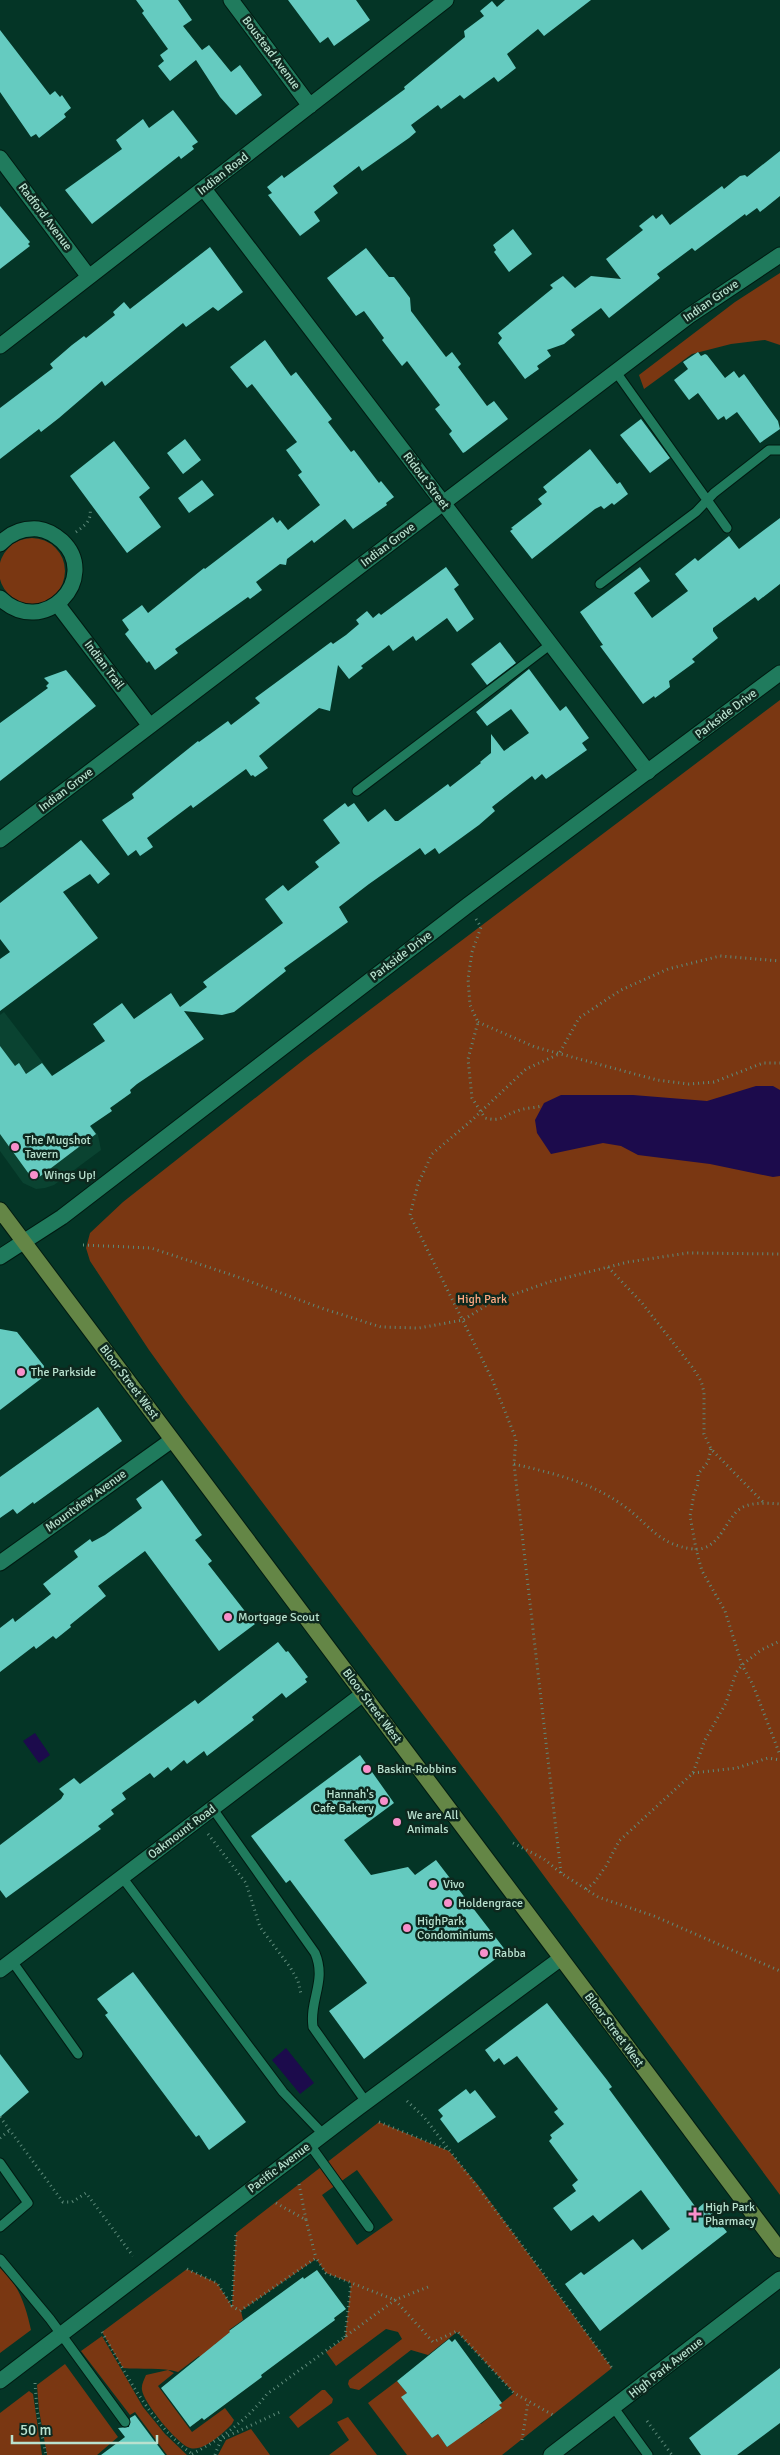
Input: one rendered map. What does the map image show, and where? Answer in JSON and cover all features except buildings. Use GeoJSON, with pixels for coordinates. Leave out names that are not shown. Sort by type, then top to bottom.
{"type":"FeatureCollection","features":[{"type":"Feature","properties":{"kind":"main road","name":"Bloor Street West"},"geometry":{"type":"LineString","coordinates":[[0,1210],[780,2250]]}},
{"type":"Feature","properties":{"kind":"street","name":"Boustead Avenue"},"geometry":{"type":"LineString","coordinates":[[231,0],[310,106]]}},
{"type":"Feature","properties":{"kind":"street","name":"Indian Road"},"geometry":{"type":"LineString","coordinates":[[0,346],[446,0]]}},
{"type":"Feature","properties":{"kind":"street","name":"Radford Avenue"},"geometry":{"type":"LineString","coordinates":[[0,158],[89,277]]}},
{"type":"Feature","properties":{"kind":"street","name":"Ridout Street"},"geometry":{"type":"LineString","coordinates":[[204,189],[648,772]]}},
{"type":"Feature","properties":{"kind":"street","name":"Indian Grove"},"geometry":{"type":"LineString","coordinates":[[0,840],[696,311],[780,255]]}},
{"type":"Feature","properties":{"kind":"street"},"geometry":{"type":"LineString","coordinates":[[0,598],[9,606],[21,612],[34,613],[47,610],[58,605],[68,594],[73,582],[74,569],[72,556],[65,544],[55,536],[37,529],[17,531],[2,537]]}},
{"type":"Feature","properties":{"kind":"street","name":"Indian Trail"},"geometry":{"type":"LineString","coordinates":[[58,605],[150,726]]}},
{"type":"Feature","properties":{"kind":"street","name":"Parkside Drive"},"geometry":{"type":"LineString","coordinates":[[0,1257],[62,1217],[468,906],[780,673]]}},
{"type":"Feature","properties":{"kind":"street","name":"Mountview Avenue"},"geometry":{"type":"LineString","coordinates":[[0,1563],[172,1440]]}},
{"type":"Feature","properties":{"kind":"street","name":"Oakmount Road"},"geometry":{"type":"LineString","coordinates":[[0,1970],[363,1694]]}},
{"type":"Feature","properties":{"kind":"street","name":"Pacific Avenue"},"geometry":{"type":"LineString","coordinates":[[0,2381],[323,2134],[560,1959]]}},
{"type":"Feature","properties":{"kind":"street","name":"High Park Avenue"},"geometry":{"type":"LineString","coordinates":[[551,2455],[780,2279]]}},
{"type":"Feature","properties":{"kind":"lane"},"geometry":{"type":"LineString","coordinates":[[616,372],[727,528]]}},
{"type":"Feature","properties":{"kind":"lane"},"geometry":{"type":"LineString","coordinates":[[600,584],[696,512],[706,501],[769,450],[780,450]]}},
{"type":"Feature","properties":{"kind":"lane"},"geometry":{"type":"LineString","coordinates":[[356,791],[551,644]]}},
{"type":"Feature","properties":{"kind":"lane"},"geometry":{"type":"LineString","coordinates":[[213,1809],[315,1953],[321,1974],[311,2014],[313,2027],[366,2102]]}},
{"type":"Feature","properties":{"kind":"lane"},"geometry":{"type":"LineString","coordinates":[[122,1877],[283,2092],[323,2134]]}},
{"type":"Feature","properties":{"kind":"lane"},"geometry":{"type":"LineString","coordinates":[[12,1961],[78,2054]]}},
{"type":"Feature","properties":{"kind":"lane"},"geometry":{"type":"LineString","coordinates":[[310,2145],[369,2227]]}},
{"type":"Feature","properties":{"kind":"lane"},"geometry":{"type":"LineString","coordinates":[[0,2163],[28,2204],[0,2227]]}},
{"type":"Feature","properties":{"kind":"lane"},"geometry":{"type":"LineString","coordinates":[[0,2259],[61,2334],[125,2422]]}},
{"type":"Feature","properties":{"kind":"lane"},"geometry":{"type":"LineString","coordinates":[[614,2408],[648,2455]]}},
{"type":"Feature","properties":{"kind":"path"},"geometry":{"type":"LineString","coordinates":[[71,535],[86,524],[91,514],[90,509]]}},
{"type":"Feature","properties":{"kind":"path"},"geometry":{"type":"LineString","coordinates":[[468,906],[481,927],[472,952],[468,979],[470,1005],[478,1022],[468,1059],[472,1098],[486,1118],[495,1120],[502,1119],[516,1111],[542,1106]]}},
{"type":"Feature","properties":{"kind":"path"},"geometry":{"type":"LineString","coordinates":[[561,1873],[514,1464],[516,1439],[492,1379],[410,1216],[418,1184],[432,1154],[526,1069],[559,1054],[579,1018],[620,990],[668,969],[720,956],[780,961]]}},
{"type":"Feature","properties":{"kind":"path"},"geometry":{"type":"LineString","coordinates":[[478,1022],[535,1047],[625,1073],[689,1084],[714,1082],[764,1063],[780,1063]]}},
{"type":"Feature","properties":{"kind":"path"},"geometry":{"type":"LineString","coordinates":[[83,1245],[151,1248],[238,1277],[320,1308],[381,1327],[419,1328],[463,1320],[492,1302],[549,1282],[608,1267],[688,1253],[780,1254]]}},
{"type":"Feature","properties":{"kind":"path"},"geometry":{"type":"LineString","coordinates":[[608,1267],[647,1309],[701,1381],[704,1392],[704,1434],[711,1449],[764,1503]]}},
{"type":"Feature","properties":{"kind":"path"},"geometry":{"type":"LineString","coordinates":[[711,1449],[708,1462],[698,1474],[698,1484],[692,1502],[690,1516],[696,1549],[702,1571],[725,1611],[742,1666],[753,1685],[780,1755]]}},
{"type":"Feature","properties":{"kind":"path"},"geometry":{"type":"LineString","coordinates":[[514,1464],[569,1477],[624,1506],[662,1540],[678,1547],[696,1549],[703,1547],[721,1535],[730,1520],[742,1508],[764,1503],[780,1504]]}},
{"type":"Feature","properties":{"kind":"path"},"geometry":{"type":"LineString","coordinates":[[586,1889],[594,1883],[606,1866],[619,1841],[693,1773],[705,1740],[726,1703],[736,1674],[742,1666],[760,1650],[780,1641]]}},
{"type":"Feature","properties":{"kind":"path"},"geometry":{"type":"LineString","coordinates":[[693,1773],[737,1768],[768,1758],[780,1760]]}},
{"type":"Feature","properties":{"kind":"path"},"geometry":{"type":"LineString","coordinates":[[197,1820],[246,1883],[260,1927],[298,1981],[301,2002]]}},
{"type":"Feature","properties":{"kind":"path"},"geometry":{"type":"LineString","coordinates":[[513,1843],[544,1859],[561,1873],[598,1897],[654,1916],[780,1970]]}},
{"type":"Feature","properties":{"kind":"path"},"geometry":{"type":"LineString","coordinates":[[407,2101],[424,2117],[538,2266],[612,2368]]}},
{"type":"Feature","properties":{"kind":"path"},"geometry":{"type":"LineString","coordinates":[[0,2117],[63,2202],[72,2202],[86,2193],[133,2256]]}},
{"type":"Feature","properties":{"kind":"path"},"geometry":{"type":"LineString","coordinates":[[378,2122],[449,2150]]}},
{"type":"Feature","properties":{"kind":"path"},"geometry":{"type":"LineString","coordinates":[[0,2138],[10,2130]]}},
{"type":"Feature","properties":{"kind":"path"},"geometry":{"type":"LineString","coordinates":[[299,2184],[316,2258],[326,2273],[396,2300],[433,2342],[457,2332],[514,2393],[552,2415]]}},
{"type":"Feature","properties":{"kind":"path"},"geometry":{"type":"LineString","coordinates":[[276,2203],[306,2220]]}},
{"type":"Feature","properties":{"kind":"path"},"geometry":{"type":"LineString","coordinates":[[232,2306],[236,2233]]}},
{"type":"Feature","properties":{"kind":"path"},"geometry":{"type":"LineString","coordinates":[[187,2269],[217,2284],[232,2306],[240,2311],[316,2258]]}},
{"type":"Feature","properties":{"kind":"path"},"geometry":{"type":"LineString","coordinates":[[345,2338],[351,2283]]}},
{"type":"Feature","properties":{"kind":"path"},"geometry":{"type":"LineString","coordinates":[[215,2455],[221,2439],[260,2403],[267,2394],[396,2300],[428,2287]]}},
{"type":"Feature","properties":{"kind":"path"},"geometry":{"type":"LineString","coordinates":[[102,2332],[142,2400],[175,2440],[192,2455],[221,2439],[280,2412]]}},
{"type":"Feature","properties":{"kind":"path"},"geometry":{"type":"LineString","coordinates":[[35,2383],[36,2410],[46,2455]]}},
{"type":"Feature","properties":{"kind":"path"},"geometry":{"type":"LineString","coordinates":[[522,2440],[528,2402]]}},
{"type":"Feature","properties":{"kind":"path"},"geometry":{"type":"LineString","coordinates":[[647,2421],[672,2455]]}},
{"type":"Feature","properties":{"kind":"shaded area"},"geometry":{"type":"Polygon","coordinates":[[[4,1012],[98,1135],[101,1150],[54,1185],[45,1188],[36,1189],[23,1183],[0,1151],[0,1015],[4,1012]]]}},
{"type":"Feature","properties":{"kind":"shaded area"},"geometry":{"type":"Polygon","coordinates":[[[756,1086],[773,1086],[780,1090],[780,1176],[773,1177],[710,1164],[638,1155],[621,1146],[603,1143],[551,1154],[537,1133],[535,1120],[544,1103],[561,1095],[633,1095],[707,1101],[756,1086]]]}},
{"type":"Feature","properties":{"kind":"shaded area"},"geometry":{"type":"Polygon","coordinates":[[[35,1733],[50,1755],[39,1763],[23,1741],[35,1733]]]}},
{"type":"Feature","properties":{"kind":"shaded area"},"geometry":{"type":"Polygon","coordinates":[[[286,2048],[314,2083],[300,2094],[272,2060],[286,2048]]]}},
{"type":"Feature","properties":{"kind":"green space"},"geometry":{"type":"Polygon","coordinates":[[[780,273],[780,345],[765,340],[731,344],[692,354],[644,389],[639,375],[735,302],[780,273]]]}},
{"type":"Feature","properties":{"kind":"green space"},"geometry":{"type":"Polygon","coordinates":[[[32,538],[45,541],[55,548],[62,558],[65,571],[62,584],[55,594],[45,601],[32,604],[19,601],[9,594],[2,584],[-1,571],[2,558],[9,548],[19,541],[32,538]]]}},
{"type":"Feature","properties":{"kind":"green space","name":"High Park"},"geometry":{"type":"Polygon","coordinates":[[[780,700],[780,2195],[499,1815],[185,1400],[149,1350],[90,1261],[86,1248],[90,1233],[123,1202],[306,1058],[780,700]]]}},
{"type":"Feature","properties":{"kind":"green space"},"geometry":{"type":"Polygon","coordinates":[[[379,2122],[449,2151],[478,2185],[612,2368],[502,2455],[407,2455],[368,2403],[397,2381],[407,2393],[402,2397],[432,2438],[438,2434],[447,2447],[478,2421],[481,2424],[501,2408],[499,2405],[514,2393],[457,2332],[428,2355],[411,2350],[359,2390],[350,2388],[349,2380],[402,2339],[398,2332],[386,2329],[336,2366],[326,2352],[345,2338],[351,2283],[326,2273],[316,2259],[241,2311],[243,2320],[229,2330],[231,2334],[215,2344],[216,2347],[201,2358],[199,2356],[178,2372],[123,2368],[102,2332],[187,2269],[217,2283],[232,2306],[236,2233],[379,2122]],[[357,2170],[322,2195],[357,2245],[393,2220],[357,2170]]]}},
{"type":"Feature","properties":{"kind":"green space"},"geometry":{"type":"Polygon","coordinates":[[[0,2268],[7,2274],[21,2296],[31,2330],[0,2353],[0,2268]]]}},
{"type":"Feature","properties":{"kind":"green space"},"geometry":{"type":"Polygon","coordinates":[[[102,2336],[143,2407],[165,2434],[187,2455],[167,2455],[135,2412],[130,2415],[81,2351],[102,2336]]]}},
{"type":"Feature","properties":{"kind":"green space"},"geometry":{"type":"Polygon","coordinates":[[[65,2364],[118,2437],[97,2455],[47,2455],[39,2410],[37,2385],[65,2364]]]}},
{"type":"Feature","properties":{"kind":"green space"},"geometry":{"type":"Polygon","coordinates":[[[168,2370],[174,2373],[158,2386],[192,2432],[225,2408],[234,2420],[224,2432],[201,2447],[190,2448],[178,2439],[162,2422],[144,2396],[142,2386],[146,2375],[168,2370]]]}},
{"type":"Feature","properties":{"kind":"green space"},"geometry":{"type":"Polygon","coordinates":[[[322,2390],[325,2390],[333,2399],[332,2403],[298,2428],[289,2417],[322,2390]]]}},
{"type":"Feature","properties":{"kind":"green space"},"geometry":{"type":"Polygon","coordinates":[[[29,2391],[33,2394],[42,2455],[0,2455],[0,2413],[29,2391]]]}},
{"type":"Feature","properties":{"kind":"green space"},"geometry":{"type":"Polygon","coordinates":[[[348,2417],[377,2455],[329,2455],[349,2440],[337,2422],[348,2417]]]}},
{"type":"Feature","properties":{"kind":"green space"},"geometry":{"type":"Polygon","coordinates":[[[251,2429],[270,2455],[218,2455],[226,2440],[251,2429]]]}},
{"type":"Feature","properties":{"kind":"place","name":"The Mugshot Tavern"},"geometry":{"type":"Point","coordinates":[15,1147]}},
{"type":"Feature","properties":{"kind":"place","name":"Wings Up!"},"geometry":{"type":"Point","coordinates":[34,1175]}},
{"type":"Feature","properties":{"kind":"place","name":"The Parkside"},"geometry":{"type":"Point","coordinates":[21,1372]}},
{"type":"Feature","properties":{"kind":"place","name":"Mortgage Scout"},"geometry":{"type":"Point","coordinates":[228,1617]}},
{"type":"Feature","properties":{"kind":"place","name":"Baskin-Robbins"},"geometry":{"type":"Point","coordinates":[367,1769]}},
{"type":"Feature","properties":{"kind":"place","name":"Hannah's Cafe Bakery"},"geometry":{"type":"Point","coordinates":[384,1801]}},
{"type":"Feature","properties":{"kind":"place","name":"We are All Animals"},"geometry":{"type":"Point","coordinates":[397,1822]}},
{"type":"Feature","properties":{"kind":"place","name":"Vivo"},"geometry":{"type":"Point","coordinates":[433,1884]}},
{"type":"Feature","properties":{"kind":"place","name":"Holdengrace"},"geometry":{"type":"Point","coordinates":[448,1903]}},
{"type":"Feature","properties":{"kind":"place","name":"HighPark Condominiums"},"geometry":{"type":"Point","coordinates":[407,1928]}},
{"type":"Feature","properties":{"kind":"place","name":"Rabba"},"geometry":{"type":"Point","coordinates":[484,1953]}},
{"type":"Feature","properties":{"kind":"place","name":"High Park Pharmacy"},"geometry":{"type":"Point","coordinates":[695,2214]}}]}
